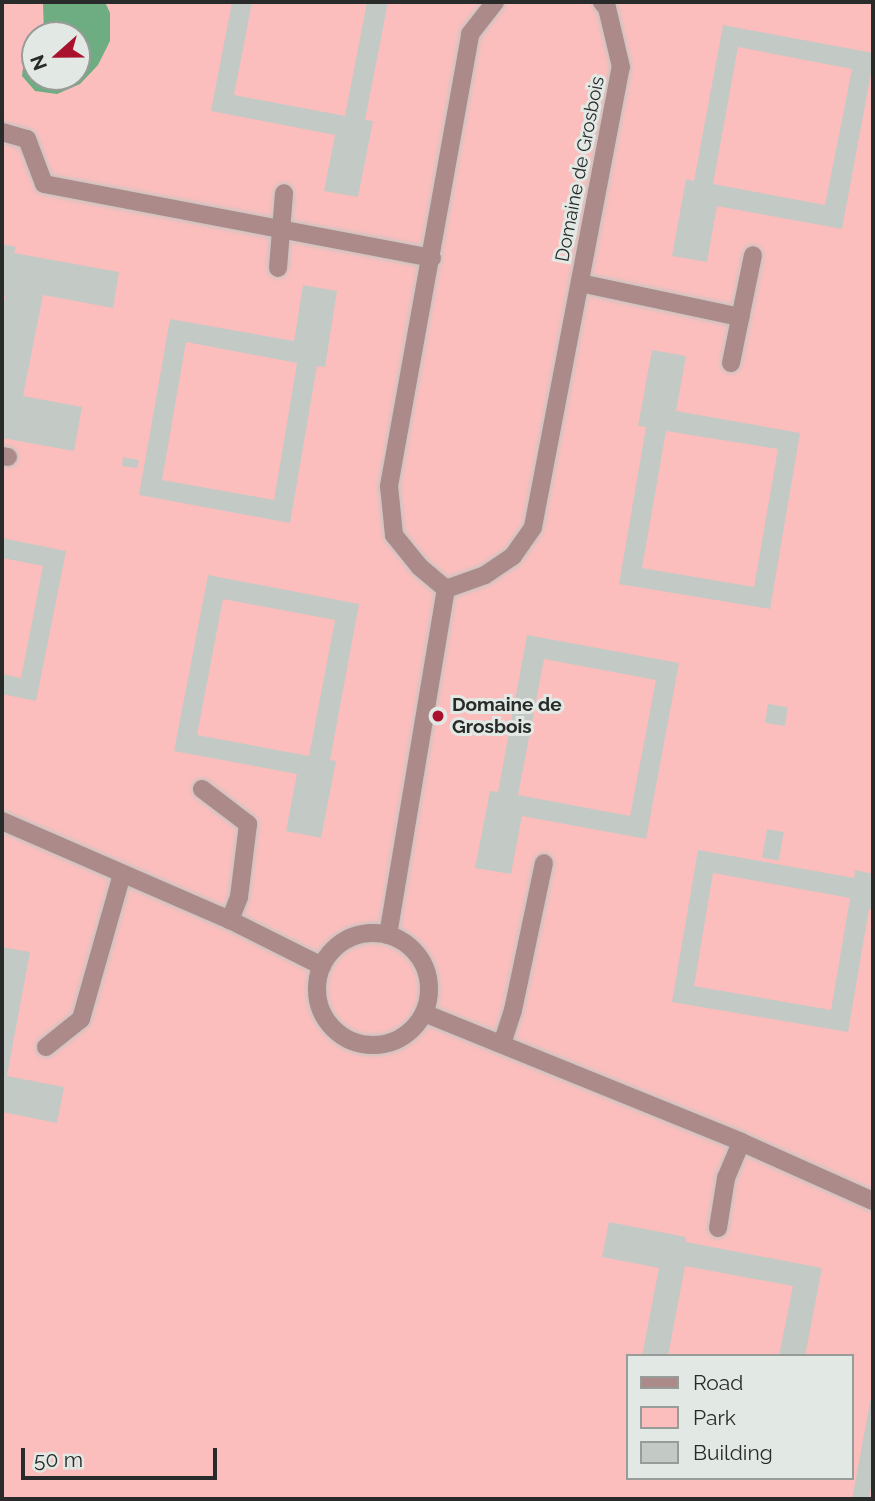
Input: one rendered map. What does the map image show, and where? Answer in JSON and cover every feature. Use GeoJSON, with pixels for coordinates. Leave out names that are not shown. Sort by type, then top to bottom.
{"type":"FeatureCollection","features":[{"type":"Feature","properties":{"kind":"lane"},"geometry":{"type":"LineString","coordinates":[[388,935],[446,589],[419,566],[394,535],[389,486],[432,258],[470,34],[495,2]]}},
{"type":"Feature","properties":{"kind":"lane","name":"Domaine de Grosbois"},"geometry":{"type":"LineString","coordinates":[[446,589],[485,575],[513,556],[533,527],[621,67],[607,8],[602,2]]}},
{"type":"Feature","properties":{"kind":"lane"},"geometry":{"type":"LineString","coordinates":[[2,132],[27,139],[44,184],[432,258]]}},
{"type":"Feature","properties":{"kind":"lane"},"geometry":{"type":"LineString","coordinates":[[278,268],[284,193]]}},
{"type":"Feature","properties":{"kind":"lane"},"geometry":{"type":"LineString","coordinates":[[731,363],[753,255]]}},
{"type":"Feature","properties":{"kind":"lane"},"geometry":{"type":"LineString","coordinates":[[580,283],[740,317]]}},
{"type":"Feature","properties":{"kind":"lane"},"geometry":{"type":"LineString","coordinates":[[202,789],[248,824],[239,897],[230,920]]}},
{"type":"Feature","properties":{"kind":"lane"},"geometry":{"type":"LineString","coordinates":[[2,821],[230,920],[322,966]]}},
{"type":"Feature","properties":{"kind":"lane"},"geometry":{"type":"LineString","coordinates":[[502,1044],[513,1010],[544,863]]}},
{"type":"Feature","properties":{"kind":"lane"},"geometry":{"type":"LineString","coordinates":[[46,1047],[81,1019],[122,874]]}},
{"type":"Feature","properties":{"kind":"lane"},"geometry":{"type":"LineString","coordinates":[[362,934],[388,935],[412,948],[427,972],[428,1000],[424,1013],[403,1036],[388,1043],[365,1044],[343,1036],[322,1012],[318,981],[322,966],[338,945],[362,934]]}},
{"type":"Feature","properties":{"kind":"lane"},"geometry":{"type":"LineString","coordinates":[[424,1013],[741,1142],[873,1201]]}},
{"type":"Feature","properties":{"kind":"lane"},"geometry":{"type":"LineString","coordinates":[[718,1228],[726,1178],[741,1142]]}},
{"type":"Feature","properties":{"kind":"green space","name":"Domaine de Grosbois"},"geometry":{"type":"Polygon","coordinates":[[[2,2],[873,2],[873,1499],[2,1499],[2,2]]]}},
{"type":"Feature","properties":{"kind":"shaded area"},"geometry":{"type":"Polygon","coordinates":[[[43,2],[105,2],[110,13],[110,41],[98,65],[91,72],[91,21],[44,21],[43,2]]]}},
{"type":"Feature","properties":{"kind":"shaded area"},"geometry":{"type":"Polygon","coordinates":[[[35,91],[64,91],[57,94],[35,91]]]}},
{"type":"Feature","properties":{"kind":"building"},"geometry":{"type":"Polygon","coordinates":[[[232,2],[252,2],[234,95],[345,116],[367,2],[388,2],[365,120],[373,121],[358,197],[324,191],[335,135],[211,111],[232,2]]]}},
{"type":"Feature","properties":{"kind":"building"},"geometry":{"type":"Polygon","coordinates":[[[723,25],[873,53],[842,229],[717,206],[707,262],[672,256],[686,179],[694,181],[723,25]],[[738,47],[713,184],[825,205],[852,69],[738,47]]]}},
{"type":"Feature","properties":{"kind":"building"},"geometry":{"type":"Polygon","coordinates":[[[2,244],[16,247],[14,253],[119,272],[113,308],[43,295],[23,396],[82,407],[74,451],[2,438],[2,315],[5,296],[2,295],[2,244]]]}},
{"type":"Feature","properties":{"kind":"building"},"geometry":{"type":"Polygon","coordinates":[[[303,285],[337,291],[325,367],[317,366],[290,523],[139,495],[170,319],[294,341],[303,285]],[[186,342],[162,480],[274,500],[297,363],[186,342]]]}},
{"type":"Feature","properties":{"kind":"building"},"geometry":{"type":"Polygon","coordinates":[[[652,350],[686,356],[676,411],[800,433],[770,609],[619,584],[646,427],[638,426],[652,350]],[[666,431],[642,568],[754,587],[778,449],[666,431]]]}},
{"type":"Feature","properties":{"kind":"building"},"geometry":{"type":"Polygon","coordinates":[[[123,457],[139,460],[137,468],[122,466],[123,457]]]}},
{"type":"Feature","properties":{"kind":"building"},"geometry":{"type":"Polygon","coordinates":[[[2,538],[66,551],[36,701],[2,694],[2,674],[21,678],[43,566],[2,558],[2,538]]]}},
{"type":"Feature","properties":{"kind":"building"},"geometry":{"type":"Polygon","coordinates":[[[208,575],[359,604],[330,760],[336,761],[321,838],[286,831],[297,774],[174,751],[208,575]],[[223,599],[197,735],[309,756],[335,620],[223,599]]]}},
{"type":"Feature","properties":{"kind":"building"},"geometry":{"type":"Polygon","coordinates":[[[527,635],[679,663],[646,839],[522,816],[511,874],[475,868],[490,791],[498,792],[527,635]],[[544,659],[518,795],[630,816],[656,680],[544,659]]]}},
{"type":"Feature","properties":{"kind":"building"},"geometry":{"type":"Polygon","coordinates":[[[768,704],[788,707],[785,726],[765,723],[768,704]]]}},
{"type":"Feature","properties":{"kind":"building"},"geometry":{"type":"Polygon","coordinates":[[[767,829],[784,832],[779,861],[762,858],[767,829]]]}},
{"type":"Feature","properties":{"kind":"building"},"geometry":{"type":"Polygon","coordinates":[[[698,850],[854,878],[855,870],[873,874],[873,909],[869,909],[848,1032],[672,1002],[698,850]],[[713,873],[694,986],[831,1010],[850,898],[713,873]]]}},
{"type":"Feature","properties":{"kind":"building"},"geometry":{"type":"Polygon","coordinates":[[[2,947],[30,952],[7,1076],[64,1087],[57,1123],[2,1112],[2,947]]]}},
{"type":"Feature","properties":{"kind":"building"},"geometry":{"type":"Polygon","coordinates":[[[609,1222],[686,1237],[686,1242],[822,1268],[805,1354],[779,1354],[793,1286],[685,1266],[668,1354],[642,1354],[659,1268],[602,1257],[609,1222]]]}},
{"type":"Feature","properties":{"kind":"building"},"geometry":{"type":"Polygon","coordinates":[[[872,1392],[873,1477],[869,1499],[852,1499],[872,1392]]]}},
{"type":"Feature","properties":{"kind":"place","name":"Domaine de Grosbois"},"geometry":{"type":"Point","coordinates":[438,716]}}]}
